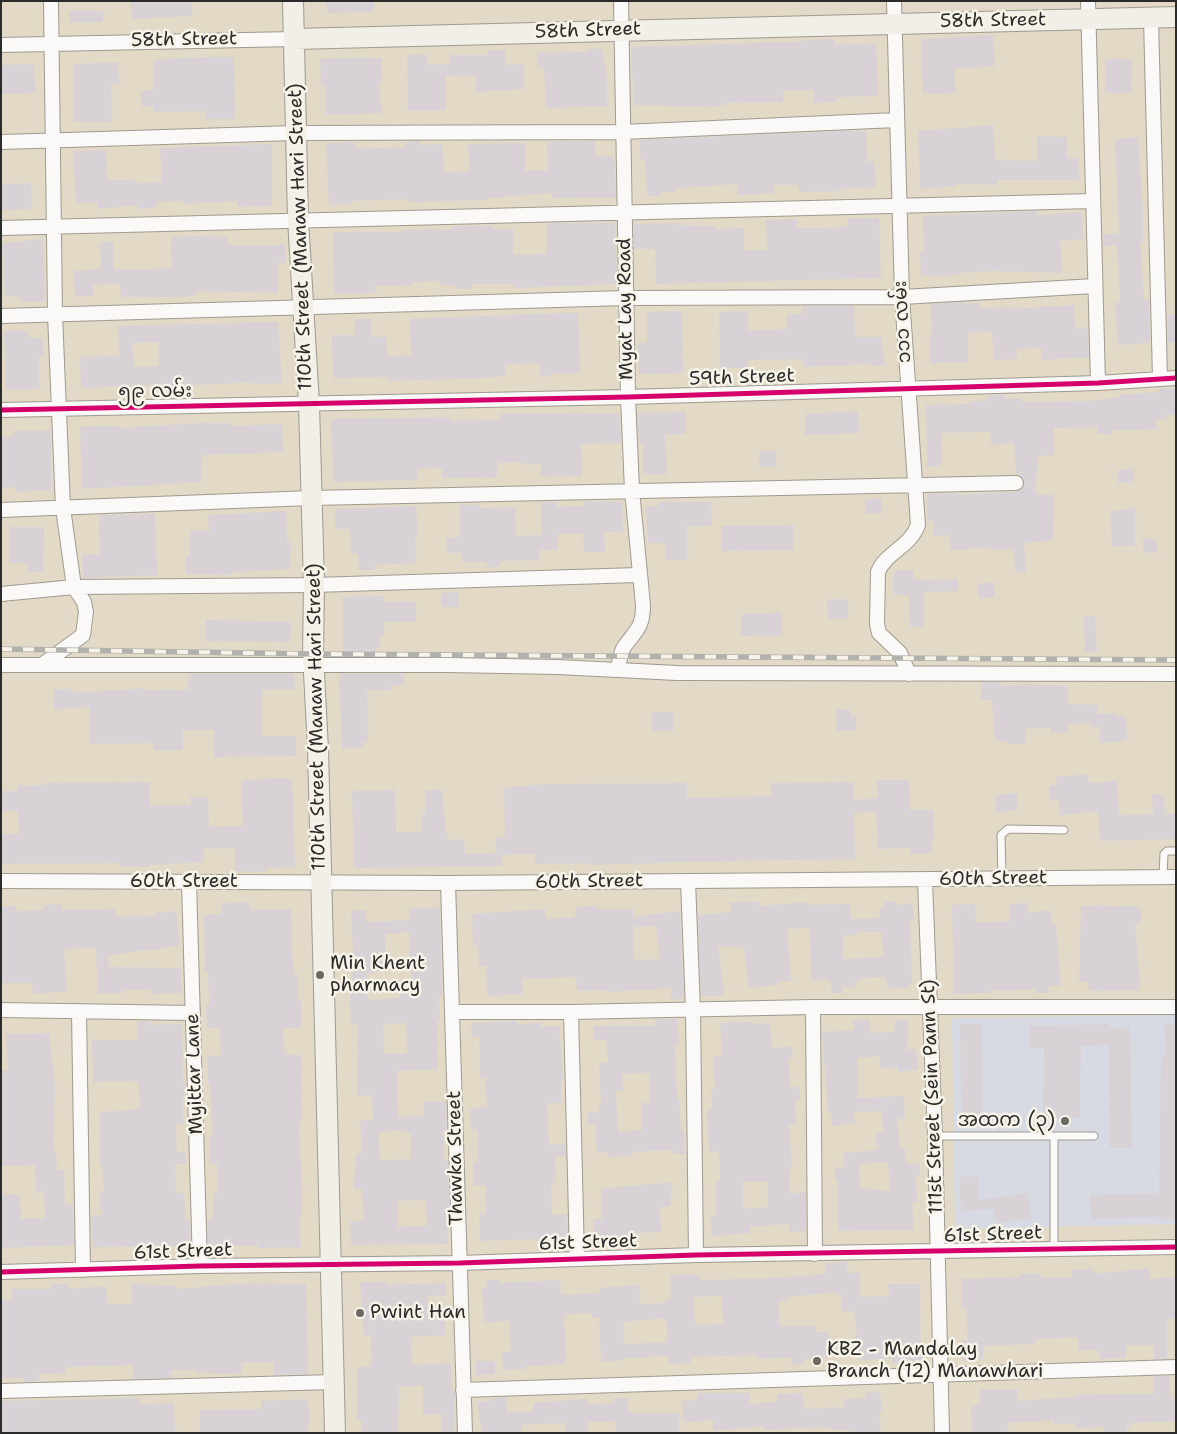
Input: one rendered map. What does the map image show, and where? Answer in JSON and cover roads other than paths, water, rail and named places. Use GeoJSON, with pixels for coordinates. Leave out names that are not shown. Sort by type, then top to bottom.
{"type":"FeatureCollection","features":[{"type":"Feature","properties":{"kind":"main road","name":"110th Street (Manaw Hari Street)"},"geometry":{"type":"LineString","coordinates":[[293,1],[298,219],[312,498],[314,665],[318,749],[335,1433]]}},
{"type":"Feature","properties":{"kind":"main road","name":"58th Street"},"geometry":{"type":"LineString","coordinates":[[294,39],[895,24],[1088,10],[1151,18],[1176,17]]}},
{"type":"Feature","properties":{"kind":"street"},"geometry":{"type":"LineString","coordinates":[[42,666],[83,635],[86,612],[84,602],[74,588],[64,508],[54,314],[51,1]]}},
{"type":"Feature","properties":{"kind":"street","name":"Myat Lay Road"},"geometry":{"type":"LineString","coordinates":[[618,670],[624,647],[637,632],[643,619],[632,490],[628,397],[621,1]]}},
{"type":"Feature","properties":{"kind":"street","name":"၁၁၁ လမ်း"},"geometry":{"type":"LineString","coordinates":[[894,1],[902,297],[918,525],[914,535],[881,565],[878,572],[877,624],[879,633],[900,653],[909,674]]}},
{"type":"Feature","properties":{"kind":"street"},"geometry":{"type":"LineString","coordinates":[[1088,10],[1098,382]]}},
{"type":"Feature","properties":{"kind":"street"},"geometry":{"type":"LineString","coordinates":[[1151,18],[1160,378]]}},
{"type":"Feature","properties":{"kind":"street","name":"58th Street"},"geometry":{"type":"LineString","coordinates":[[1,45],[294,39]]}},
{"type":"Feature","properties":{"kind":"street"},"geometry":{"type":"LineString","coordinates":[[1,142],[295,133],[622,132],[897,120]]}},
{"type":"Feature","properties":{"kind":"street"},"geometry":{"type":"LineString","coordinates":[[1,228],[298,219],[1092,201]]}},
{"type":"Feature","properties":{"kind":"street"},"geometry":{"type":"LineString","coordinates":[[1,316],[626,298],[902,297],[1095,286]]}},
{"type":"Feature","properties":{"kind":"street","name":"59th Street"},"geometry":{"type":"LineString","coordinates":[[308,404],[628,397],[1176,378]]}},
{"type":"Feature","properties":{"kind":"street","name":"၅၉ လမ်း"},"geometry":{"type":"LineString","coordinates":[[1,410],[308,404]]}},
{"type":"Feature","properties":{"kind":"street"},"geometry":{"type":"LineString","coordinates":[[1,510],[312,498],[915,484],[1016,484]]}},
{"type":"Feature","properties":{"kind":"street"},"geometry":{"type":"LineString","coordinates":[[1,594],[74,588],[314,584],[638,575]]}},
{"type":"Feature","properties":{"kind":"street"},"geometry":{"type":"LineString","coordinates":[[1,665],[448,664],[677,672],[1176,674]]}},
{"type":"Feature","properties":{"kind":"street","name":"60th Street"},"geometry":{"type":"LineString","coordinates":[[1,881],[448,883],[925,881],[1002,878],[1169,877]]}},
{"type":"Feature","properties":{"kind":"street"},"geometry":{"type":"LineString","coordinates":[[688,881],[693,1010],[696,1255]]}},
{"type":"Feature","properties":{"kind":"street","name":"111st Street (Sein Pann St)"},"geometry":{"type":"LineString","coordinates":[[925,881],[935,1136],[942,1433]]}},
{"type":"Feature","properties":{"kind":"street","name":"Myittar Lane"},"geometry":{"type":"LineString","coordinates":[[189,882],[200,1266]]}},
{"type":"Feature","properties":{"kind":"street","name":"Thawka Street"},"geometry":{"type":"LineString","coordinates":[[448,883],[465,1433]]}},
{"type":"Feature","properties":{"kind":"street"},"geometry":{"type":"LineString","coordinates":[[453,1012],[572,1012],[813,1007],[1176,1007]]}},
{"type":"Feature","properties":{"kind":"street"},"geometry":{"type":"LineString","coordinates":[[813,1007],[814,1254]]}},
{"type":"Feature","properties":{"kind":"street"},"geometry":{"type":"LineString","coordinates":[[1,1010],[193,1013]]}},
{"type":"Feature","properties":{"kind":"street"},"geometry":{"type":"LineString","coordinates":[[80,1011],[83,1270]]}},
{"type":"Feature","properties":{"kind":"street"},"geometry":{"type":"LineString","coordinates":[[572,1012],[577,1258]]}},
{"type":"Feature","properties":{"kind":"street","name":"61st Street"},"geometry":{"type":"LineString","coordinates":[[1,1272],[200,1266],[459,1263],[696,1255],[938,1253],[1054,1248],[1176,1247]]}},
{"type":"Feature","properties":{"kind":"street"},"geometry":{"type":"LineString","coordinates":[[463,1390],[1176,1367]]}},
{"type":"Feature","properties":{"kind":"street"},"geometry":{"type":"LineString","coordinates":[[1,1391],[334,1382]]}},
{"type":"Feature","properties":{"kind":"lane"},"geometry":{"type":"LineString","coordinates":[[1002,878],[1002,835],[1008,829],[1064,830]]}},
{"type":"Feature","properties":{"kind":"lane"},"geometry":{"type":"LineString","coordinates":[[1169,877],[1164,854],[1167,851],[1176,851]]}},
{"type":"Feature","properties":{"kind":"lane"},"geometry":{"type":"LineString","coordinates":[[935,1136],[1094,1136]]}},
{"type":"Feature","properties":{"kind":"lane"},"geometry":{"type":"LineString","coordinates":[[1054,1136],[1054,1248]]}},
{"type":"Feature","properties":{"kind":"railway"},"geometry":{"type":"LineString","coordinates":[[1,649],[313,654],[1176,660]]}},
{"type":"Feature","properties":{"kind":"place","name":"Min Khent pharmacy"},"geometry":{"type":"Point","coordinates":[320,975]}},
{"type":"Feature","properties":{"kind":"place","name":"အထက (၃)"},"geometry":{"type":"Point","coordinates":[1065,1121]}},
{"type":"Feature","properties":{"kind":"place","name":"Pwint Han"},"geometry":{"type":"Point","coordinates":[360,1313]}},
{"type":"Feature","properties":{"kind":"place","name":"KBZ - Mandalay Branch (12) Manawhari"},"geometry":{"type":"Point","coordinates":[817,1361]}}]}
